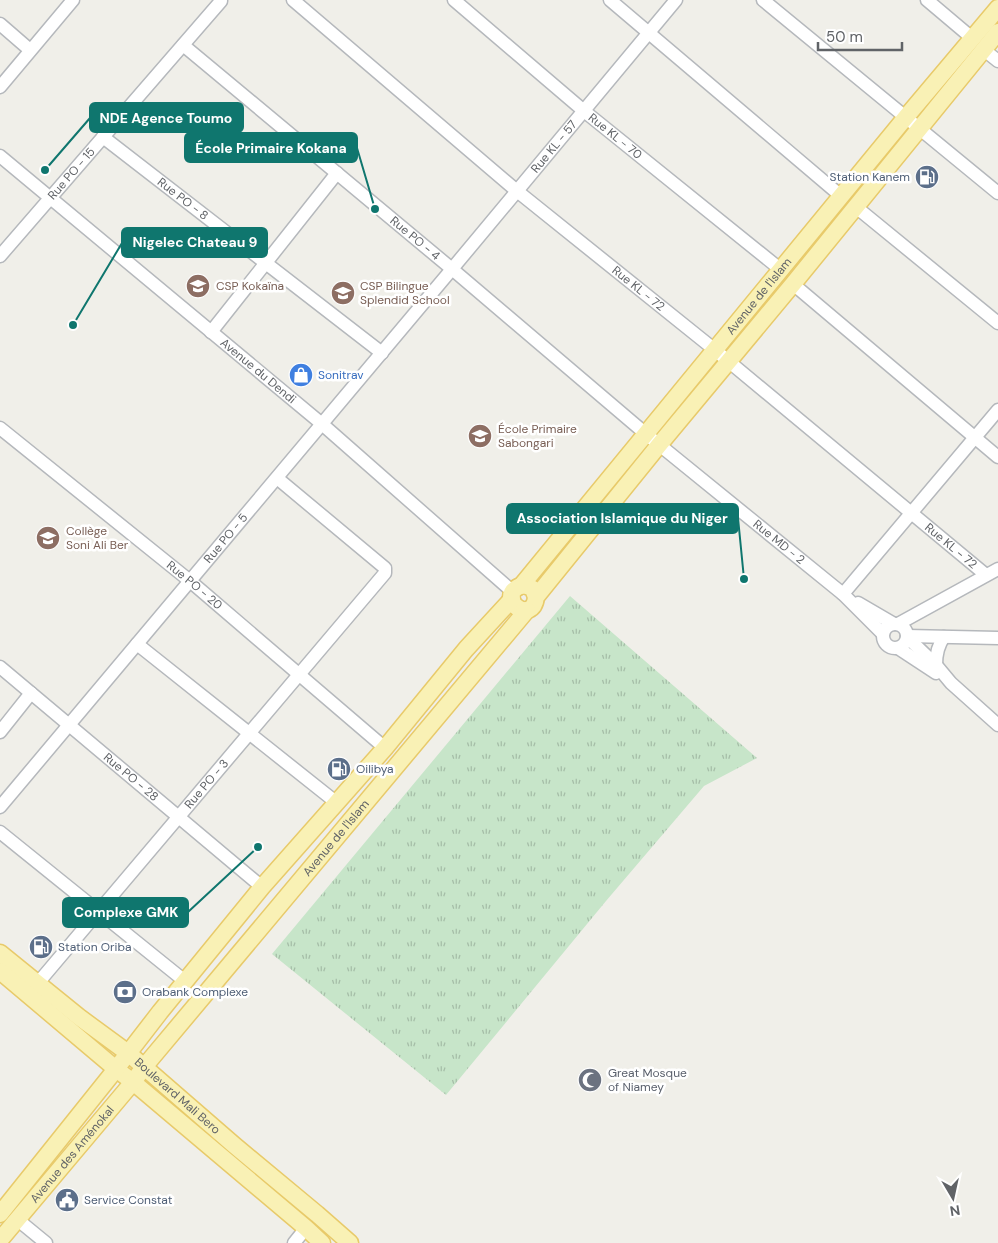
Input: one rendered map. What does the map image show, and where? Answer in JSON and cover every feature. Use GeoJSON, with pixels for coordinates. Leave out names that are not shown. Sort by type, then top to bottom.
{"type":"FeatureCollection","features":[{"type":"Feature","properties":{"kind":"main road","name":"Avenue de l'Islam"},"geometry":{"type":"LineString","coordinates":[[144,1067],[532,604],[659,445],[856,207],[919,128],[978,44],[998,8]]}},
{"type":"Feature","properties":{"kind":"main road","name":"Avenue de l'Islam"},"geometry":{"type":"LineString","coordinates":[[128,1053],[262,887],[385,748],[906,117],[978,44],[998,32]]}},
{"type":"Feature","properties":{"kind":"main road"},"geometry":{"type":"LineString","coordinates":[[528,586],[533,589],[532,604],[521,610],[516,607],[515,592],[528,586]]}},
{"type":"Feature","properties":{"kind":"main road","name":"Boulevard Mali Bero"},"geometry":{"type":"LineString","coordinates":[[0,953],[32,989],[116,1069],[322,1243]]}},
{"type":"Feature","properties":{"kind":"main road","name":"Boulevard Mali Bero"},"geometry":{"type":"LineString","coordinates":[[0,971],[79,1017],[128,1053],[350,1243]]}},
{"type":"Feature","properties":{"kind":"main road","name":"Avenue des Aménokal"},"geometry":{"type":"LineString","coordinates":[[0,1214],[128,1053]]}},
{"type":"Feature","properties":{"kind":"main road","name":"Avenue des Aménokal"},"geometry":{"type":"LineString","coordinates":[[6,1229],[45,1186],[144,1067]]}},
{"type":"Feature","properties":{"kind":"main road"},"geometry":{"type":"LineString","coordinates":[[31,1175],[45,1186]]}},
{"type":"Feature","properties":{"kind":"street"},"geometry":{"type":"LineString","coordinates":[[0,87],[73,0]]}},
{"type":"Feature","properties":{"kind":"street","name":"Rue PO - 15"},"geometry":{"type":"LineString","coordinates":[[0,256],[222,0]]}},
{"type":"Feature","properties":{"kind":"street","name":"Rue KL - 72"},"geometry":{"type":"LineString","coordinates":[[293,0],[517,191],[715,350],[986,575]]}},
{"type":"Feature","properties":{"kind":"street","name":"Rue KL - 70"},"geometry":{"type":"LineString","coordinates":[[454,0],[584,111],[780,269]]}},
{"type":"Feature","properties":{"kind":"street"},"geometry":{"type":"LineString","coordinates":[[610,0],[841,196]]}},
{"type":"Feature","properties":{"kind":"street","name":"Rue KL - 57"},"geometry":{"type":"LineString","coordinates":[[452,269],[676,0]]}},
{"type":"Feature","properties":{"kind":"street"},"geometry":{"type":"LineString","coordinates":[[763,0],[998,193]]}},
{"type":"Feature","properties":{"kind":"street"},"geometry":{"type":"LineString","coordinates":[[927,0],[998,61]]}},
{"type":"Feature","properties":{"kind":"street"},"geometry":{"type":"LineString","coordinates":[[0,24],[30,50]]}},
{"type":"Feature","properties":{"kind":"street","name":"Rue PO - 4"},"geometry":{"type":"LineString","coordinates":[[183,45],[452,269],[646,434]]}},
{"type":"Feature","properties":{"kind":"street","name":"Rue PO - 8"},"geometry":{"type":"LineString","coordinates":[[103,137],[382,353]]}},
{"type":"Feature","properties":{"kind":"street","name":"Avenue du Dendi"},"geometry":{"type":"LineString","coordinates":[[0,156],[322,424],[515,592]]}},
{"type":"Feature","properties":{"kind":"street"},"geometry":{"type":"LineString","coordinates":[[211,332],[337,173]]}},
{"type":"Feature","properties":{"kind":"street"},"geometry":{"type":"LineString","coordinates":[[856,207],[998,323]]}},
{"type":"Feature","properties":{"kind":"street","name":"Rue PO - 5"},"geometry":{"type":"LineString","coordinates":[[0,807],[452,269]]}},
{"type":"Feature","properties":{"kind":"street"},"geometry":{"type":"LineString","coordinates":[[793,284],[998,457]]}},
{"type":"Feature","properties":{"kind":"street"},"geometry":{"type":"LineString","coordinates":[[843,594],[998,410]]}},
{"type":"Feature","properties":{"kind":"street","name":"Rue PO - 20"},"geometry":{"type":"LineString","coordinates":[[0,428],[190,581],[385,748]]}},
{"type":"Feature","properties":{"kind":"street","name":"Rue MD - 2"},"geometry":{"type":"LineString","coordinates":[[646,434],[843,594],[882,634]]}},
{"type":"Feature","properties":{"kind":"street","name":"Rue PO - 3"},"geometry":{"type":"LineString","coordinates":[[32,989],[386,573],[385,568],[277,478]]}},
{"type":"Feature","properties":{"kind":"street"},"geometry":{"type":"LineString","coordinates":[[902,630],[923,611],[998,569]]}},
{"type":"Feature","properties":{"kind":"street","name":"Rue MD - 2"},"geometry":{"type":"LineString","coordinates":[[843,594],[902,630],[951,683]]}},
{"type":"Feature","properties":{"kind":"street"},"geometry":{"type":"LineString","coordinates":[[902,630],[904,644],[898,648],[886,645],[882,638],[886,627],[944,637],[998,638]]}},
{"type":"Feature","properties":{"kind":"street"},"geometry":{"type":"LineString","coordinates":[[936,665],[938,649],[944,637]]}},
{"type":"Feature","properties":{"kind":"street"},"geometry":{"type":"LineString","coordinates":[[137,644],[337,803]]}},
{"type":"Feature","properties":{"kind":"street","name":"Rue MD - 2"},"geometry":{"type":"LineString","coordinates":[[898,648],[951,683],[998,725]]}},
{"type":"Feature","properties":{"kind":"street","name":"Rue PO - 28"},"geometry":{"type":"LineString","coordinates":[[0,667],[262,887]]}},
{"type":"Feature","properties":{"kind":"street"},"geometry":{"type":"LineString","coordinates":[[0,732],[31,693]]}},
{"type":"Feature","properties":{"kind":"street"},"geometry":{"type":"LineString","coordinates":[[0,832],[186,982]]}},
{"type":"Feature","properties":{"kind":"street"},"geometry":{"type":"LineString","coordinates":[[294,1243],[306,1228]]}},
{"type":"Feature","properties":{"kind":"street"},"geometry":{"type":"LineString","coordinates":[[6,1229],[46,1243]]}},
{"type":"Feature","properties":{"kind":"green space"},"geometry":{"type":"Polygon","coordinates":[[[570,596],[757,758],[704,786],[606,901],[446,1095],[272,954],[570,596]]]}},
{"type":"Feature","properties":{"kind":"place","name":"NDE Agence Toumo"},"geometry":{"type":"Point","coordinates":[45,170]}},
{"type":"Feature","properties":{"kind":"place","name":"Station Kanem"},"geometry":{"type":"Point","coordinates":[927,177]}},
{"type":"Feature","properties":{"kind":"place","name":"École Primaire Kokana"},"geometry":{"type":"Point","coordinates":[375,209]}},
{"type":"Feature","properties":{"kind":"place","name":"CSP Kokaïna"},"geometry":{"type":"Point","coordinates":[198,286]}},
{"type":"Feature","properties":{"kind":"place","name":"CSP Bilingue Splendid School"},"geometry":{"type":"Point","coordinates":[343,293]}},
{"type":"Feature","properties":{"kind":"place","name":"Nigelec Chateau 9"},"geometry":{"type":"Point","coordinates":[73,325]}},
{"type":"Feature","properties":{"kind":"place","name":"Sonitrav"},"geometry":{"type":"Point","coordinates":[301,375]}},
{"type":"Feature","properties":{"kind":"place","name":"École Primaire Sabongari"},"geometry":{"type":"Point","coordinates":[480,436]}},
{"type":"Feature","properties":{"kind":"place","name":"Collège Soni Ali Ber"},"geometry":{"type":"Point","coordinates":[48,538]}},
{"type":"Feature","properties":{"kind":"place","name":"Association Islamique du Niger"},"geometry":{"type":"Point","coordinates":[744,579]}},
{"type":"Feature","properties":{"kind":"place","name":"Oilibya"},"geometry":{"type":"Point","coordinates":[339,769]}},
{"type":"Feature","properties":{"kind":"place","name":"Complexe GMK"},"geometry":{"type":"Point","coordinates":[258,847]}},
{"type":"Feature","properties":{"kind":"place","name":"Station Oriba"},"geometry":{"type":"Point","coordinates":[41,947]}},
{"type":"Feature","properties":{"kind":"place","name":"Orabank Complexe"},"geometry":{"type":"Point","coordinates":[125,992]}},
{"type":"Feature","properties":{"kind":"place","name":"Great Mosque of Niamey"},"geometry":{"type":"Point","coordinates":[590,1080]}},
{"type":"Feature","properties":{"kind":"place","name":"Service Constat"},"geometry":{"type":"Point","coordinates":[67,1200]}}]}
